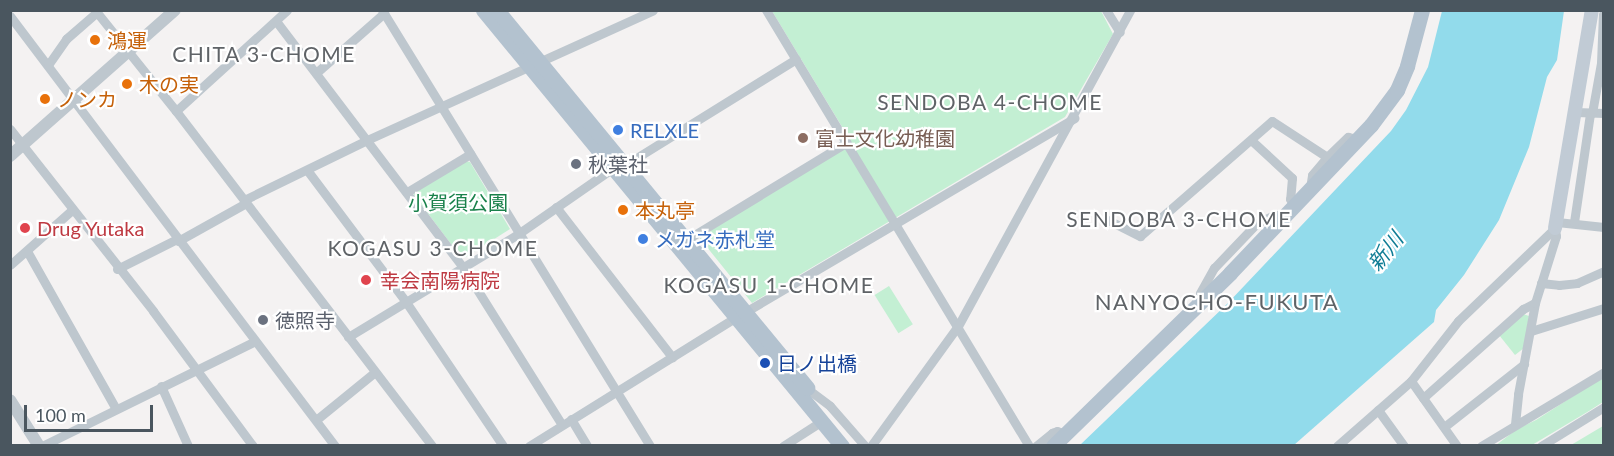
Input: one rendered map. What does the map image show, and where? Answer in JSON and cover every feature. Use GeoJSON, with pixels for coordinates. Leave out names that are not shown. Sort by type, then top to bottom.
{"type":"FeatureCollection","features":[{"type":"Feature","properties":{"kind":"main road"},"geometry":{"type":"LineString","coordinates":[[483,10],[535,65],[619,166],[740,315],[842,446]]}},
{"type":"Feature","properties":{"kind":"main road"},"geometry":{"type":"LineString","coordinates":[[497,10],[535,65]]}},
{"type":"Feature","properties":{"kind":"main road"},"geometry":{"type":"LineString","coordinates":[[1053,446],[1204,298],[1357,139],[1396,90],[1407,66],[1422,10]]}},
{"type":"Feature","properties":{"kind":"main road"},"geometry":{"type":"LineString","coordinates":[[1556,225],[1586,113],[1597,13]]}},
{"type":"Feature","properties":{"kind":"main road"},"geometry":{"type":"LineString","coordinates":[[619,166],[686,240],[740,315],[809,390],[855,446]]}},
{"type":"Feature","properties":{"kind":"street"},"geometry":{"type":"LineString","coordinates":[[10,156],[175,10]]}},
{"type":"Feature","properties":{"kind":"street"},"geometry":{"type":"LineString","coordinates":[[176,111],[287,10]]}},
{"type":"Feature","properties":{"kind":"street"},"geometry":{"type":"LineString","coordinates":[[117,269],[178,240],[245,202],[367,140],[653,10]]}},
{"type":"Feature","properties":{"kind":"street"},"geometry":{"type":"LineString","coordinates":[[766,10],[896,222],[1029,446]]}},
{"type":"Feature","properties":{"kind":"street"},"geometry":{"type":"LineString","coordinates":[[1106,10],[1120,32]]}},
{"type":"Feature","properties":{"kind":"street"},"geometry":{"type":"LineString","coordinates":[[872,446],[958,326],[1074,118],[1130,10]]}},
{"type":"Feature","properties":{"kind":"street"},"geometry":{"type":"LineString","coordinates":[[48,65],[66,39],[96,11],[176,111],[432,446]]}},
{"type":"Feature","properties":{"kind":"street"},"geometry":{"type":"LineString","coordinates":[[316,73],[383,12],[650,446]]}},
{"type":"Feature","properties":{"kind":"street"},"geometry":{"type":"LineString","coordinates":[[10,16],[335,446]]}},
{"type":"Feature","properties":{"kind":"street"},"geometry":{"type":"LineString","coordinates":[[276,21],[463,267],[562,425]]}},
{"type":"Feature","properties":{"kind":"street"},"geometry":{"type":"LineString","coordinates":[[348,337],[518,234],[619,166],[796,59]]}},
{"type":"Feature","properties":{"kind":"street"},"geometry":{"type":"LineString","coordinates":[[1574,222],[1586,113],[1604,113]]}},
{"type":"Feature","properties":{"kind":"street"},"geometry":{"type":"LineString","coordinates":[[528,446],[740,315],[1074,118]]}},
{"type":"Feature","properties":{"kind":"street"},"geometry":{"type":"LineString","coordinates":[[1108,220],[1140,236],[1272,121],[1327,157]]}},
{"type":"Feature","properties":{"kind":"street"},"geometry":{"type":"LineString","coordinates":[[10,129],[253,446]]}},
{"type":"Feature","properties":{"kind":"street"},"geometry":{"type":"LineString","coordinates":[[1310,188],[1312,175],[1327,157],[1348,137],[1357,139]]}},
{"type":"Feature","properties":{"kind":"street"},"geometry":{"type":"LineString","coordinates":[[1251,140],[1292,178],[1289,210]]}},
{"type":"Feature","properties":{"kind":"street"},"geometry":{"type":"LineString","coordinates":[[686,240],[847,142]]}},
{"type":"Feature","properties":{"kind":"street"},"geometry":{"type":"LineString","coordinates":[[407,192],[470,154]]}},
{"type":"Feature","properties":{"kind":"street"},"geometry":{"type":"LineString","coordinates":[[307,170],[406,302],[503,446]]}},
{"type":"Feature","properties":{"kind":"street"},"geometry":{"type":"LineString","coordinates":[[556,207],[672,357]]}},
{"type":"Feature","properties":{"kind":"street"},"geometry":{"type":"LineString","coordinates":[[10,265],[72,210]]}},
{"type":"Feature","properties":{"kind":"street"},"geometry":{"type":"LineString","coordinates":[[1342,444],[1411,381],[1458,321],[1556,225],[1574,222],[1604,227]]}},
{"type":"Feature","properties":{"kind":"street"},"geometry":{"type":"LineString","coordinates":[[1515,424],[1518,394],[1535,303],[1556,236],[1556,225]]}},
{"type":"Feature","properties":{"kind":"street"},"geometry":{"type":"LineString","coordinates":[[27,250],[116,407]]}},
{"type":"Feature","properties":{"kind":"street"},"geometry":{"type":"LineString","coordinates":[[1541,283],[1559,285],[1577,283],[1604,272]]}},
{"type":"Feature","properties":{"kind":"street"},"geometry":{"type":"LineString","coordinates":[[1423,398],[1523,309],[1535,303]]}},
{"type":"Feature","properties":{"kind":"street"},"geometry":{"type":"LineString","coordinates":[[1531,331],[1604,308]]}},
{"type":"Feature","properties":{"kind":"street"},"geometry":{"type":"LineString","coordinates":[[10,400],[40,446],[255,341]]}},
{"type":"Feature","properties":{"kind":"street"},"geometry":{"type":"LineString","coordinates":[[1444,428],[1524,364]]}},
{"type":"Feature","properties":{"kind":"street"},"geometry":{"type":"LineString","coordinates":[[316,420],[375,372]]}},
{"type":"Feature","properties":{"kind":"street"},"geometry":{"type":"LineString","coordinates":[[1481,446],[1604,372]]}},
{"type":"Feature","properties":{"kind":"street"},"geometry":{"type":"LineString","coordinates":[[1411,381],[1457,446]]}},
{"type":"Feature","properties":{"kind":"street"},"geometry":{"type":"LineString","coordinates":[[161,386],[188,446]]}},
{"type":"Feature","properties":{"kind":"street"},"geometry":{"type":"LineString","coordinates":[[809,390],[830,406],[865,446]]}},
{"type":"Feature","properties":{"kind":"street"},"geometry":{"type":"LineString","coordinates":[[1541,446],[1604,407]]}},
{"type":"Feature","properties":{"kind":"street"},"geometry":{"type":"LineString","coordinates":[[1378,410],[1404,446]]}},
{"type":"Feature","properties":{"kind":"street"},"geometry":{"type":"LineString","coordinates":[[571,419],[587,446]]}},
{"type":"Feature","properties":{"kind":"street"},"geometry":{"type":"LineString","coordinates":[[783,446],[822,421],[832,446]]}},
{"type":"Feature","properties":{"kind":"street"},"geometry":{"type":"LineString","coordinates":[[1036,446],[1052,433],[1057,431],[1065,434]]}},
{"type":"Feature","properties":{"kind":"green space"},"geometry":{"type":"Polygon","coordinates":[[[772,11],[1101,11],[1113,34],[1065,117],[752,303],[698,236],[850,140],[772,11]]]}},
{"type":"Feature","properties":{"kind":"green space","name":"小賀須公園"},"geometry":{"type":"Polygon","coordinates":[[[466,161],[470,162],[510,229],[466,257],[460,256],[414,195],[415,191],[466,161]]]}},
{"type":"Feature","properties":{"kind":"green space"},"geometry":{"type":"Polygon","coordinates":[[[889,286],[913,324],[898,333],[875,295],[889,286]]]}},
{"type":"Feature","properties":{"kind":"green space"},"geometry":{"type":"Polygon","coordinates":[[[1523,314],[1529,316],[1524,348],[1515,355],[1499,335],[1523,314]]]}},
{"type":"Feature","properties":{"kind":"green space"},"geometry":{"type":"Polygon","coordinates":[[[1603,377],[1603,402],[1589,411],[1532,445],[1495,446],[1517,429],[1536,420],[1603,377]]]}},
{"type":"Feature","properties":{"kind":"green space"},"geometry":{"type":"Polygon","coordinates":[[[1603,426],[1603,445],[1571,445],[1603,426]]]}},
{"type":"Feature","properties":{"kind":"water","name":"新川"},"geometry":{"type":"Polygon","coordinates":[[[1442,11],[1564,11],[1557,60],[1547,77],[1529,147],[1499,220],[1464,275],[1436,310],[1434,322],[1294,445],[1080,445],[1227,304],[1391,131],[1406,110],[1428,67],[1442,11]]]}},
{"type":"Feature","properties":{"kind":"place","name":"鴻運"},"geometry":{"type":"Point","coordinates":[95,40]}},
{"type":"Feature","properties":{"kind":"place","name":"木の実"},"geometry":{"type":"Point","coordinates":[127,84]}},
{"type":"Feature","properties":{"kind":"place","name":"ノンカ"},"geometry":{"type":"Point","coordinates":[45,99]}},
{"type":"Feature","properties":{"kind":"place","name":"RELXLE"},"geometry":{"type":"Point","coordinates":[618,130]}},
{"type":"Feature","properties":{"kind":"place","name":"富士文化幼稚園"},"geometry":{"type":"Point","coordinates":[803,138]}},
{"type":"Feature","properties":{"kind":"place","name":"秋葉社"},"geometry":{"type":"Point","coordinates":[576,164]}},
{"type":"Feature","properties":{"kind":"place","name":"本丸亭"},"geometry":{"type":"Point","coordinates":[623,210]}},
{"type":"Feature","properties":{"kind":"place","name":"Drug Yutaka"},"geometry":{"type":"Point","coordinates":[25,228]}},
{"type":"Feature","properties":{"kind":"place","name":"メガネ赤札堂"},"geometry":{"type":"Point","coordinates":[643,239]}},
{"type":"Feature","properties":{"kind":"place","name":"幸会南陽病院"},"geometry":{"type":"Point","coordinates":[366,280]}},
{"type":"Feature","properties":{"kind":"place","name":"徳照寺"},"geometry":{"type":"Point","coordinates":[263,320]}},
{"type":"Feature","properties":{"kind":"place","name":"日ノ出橋"},"geometry":{"type":"Point","coordinates":[765,363]}},
{"type":"Feature","properties":{"kind":"district","name":"CHITA 3-CHOME"},"geometry":{"type":"Point","coordinates":[264,54]}},
{"type":"Feature","properties":{"kind":"district","name":"SENDOBA 4-CHOME"},"geometry":{"type":"Point","coordinates":[990,102]}},
{"type":"Feature","properties":{"kind":"district","name":"SENDOBA 3-CHOME"},"geometry":{"type":"Point","coordinates":[1179,219]}},
{"type":"Feature","properties":{"kind":"district","name":"KOGASU 3-CHOME"},"geometry":{"type":"Point","coordinates":[433,248]}},
{"type":"Feature","properties":{"kind":"district","name":"KOGASU 1-CHOME"},"geometry":{"type":"Point","coordinates":[769,285]}},
{"type":"Feature","properties":{"kind":"district","name":"NANYOCHO-FUKUTA"},"geometry":{"type":"Point","coordinates":[1217,302]}}]}
